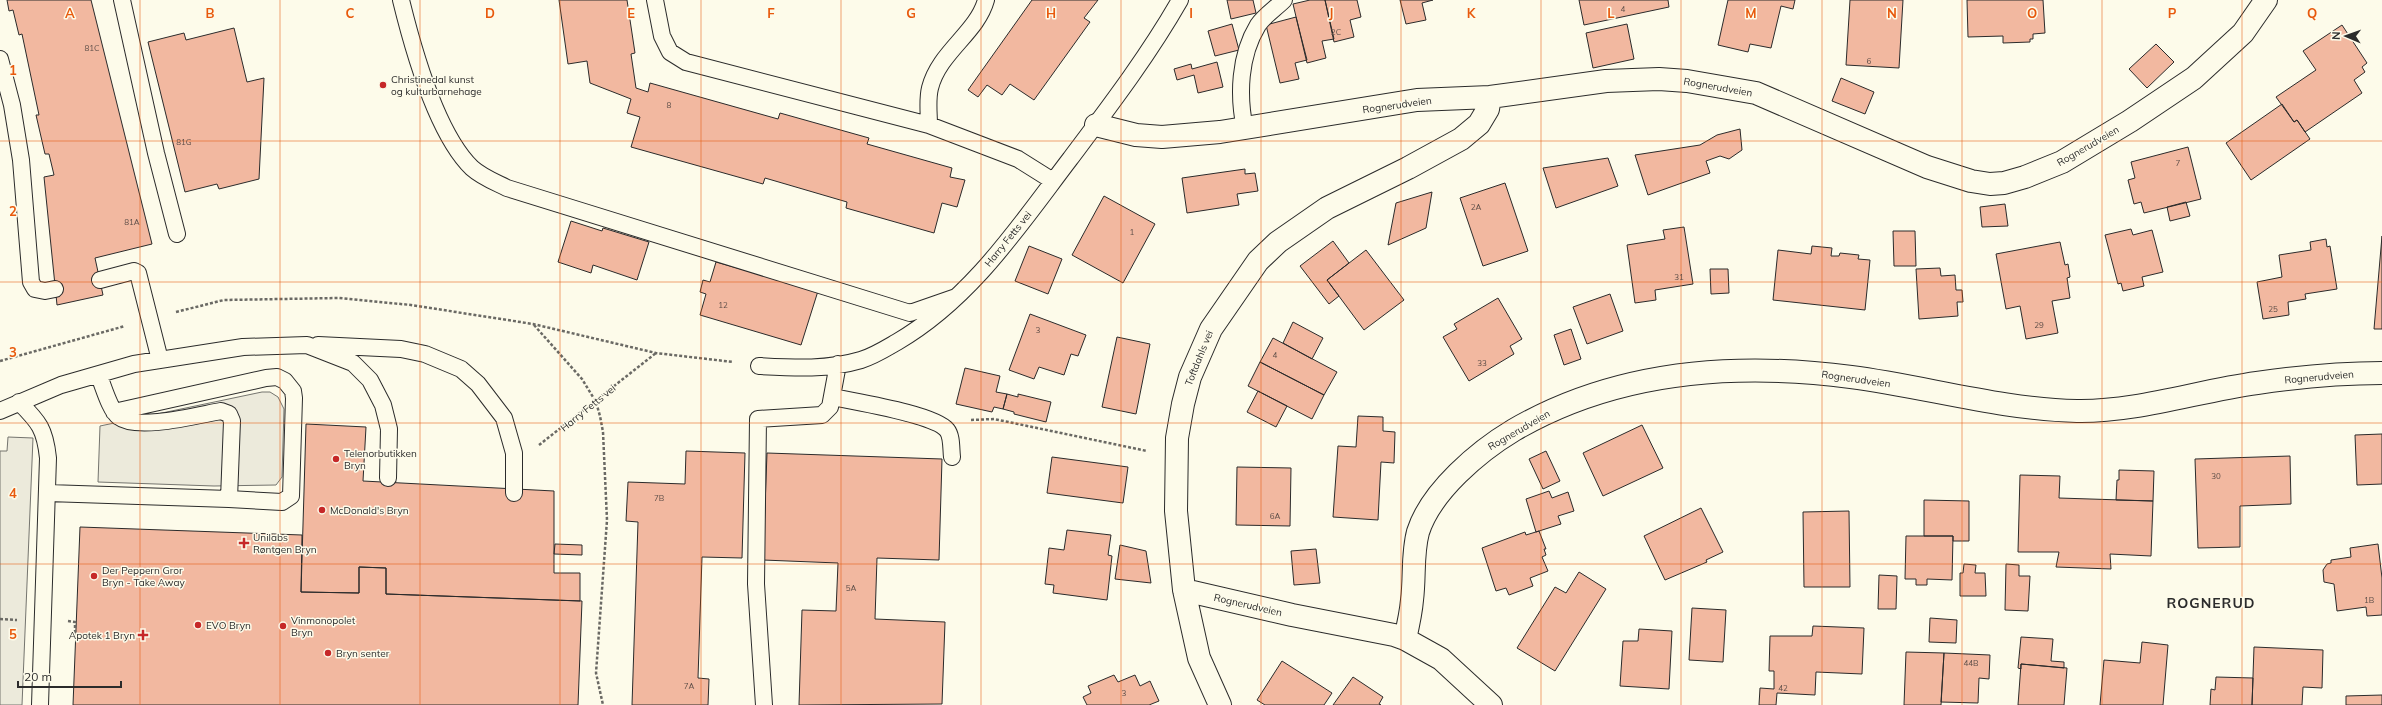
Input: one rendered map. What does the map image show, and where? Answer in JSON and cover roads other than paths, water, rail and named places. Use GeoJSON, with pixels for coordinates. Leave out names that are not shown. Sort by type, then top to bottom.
{"type":"FeatureCollection","features":[{"type":"Feature","properties":{"kind":"street","name":"Rognerudveien"},"geometry":{"type":"LineString","coordinates":[[1096,125],[1136,135],[1162,137],[1246,130],[1417,100],[1490,97],[1606,81],[1659,79],[1694,82],[1756,93],[1927,167],[1971,181],[2004,183],[2025,177],[2062,162],[2130,121],[2194,78],[2243,32],[2266,0]]}},
{"type":"Feature","properties":{"kind":"street","name":"Toftdahls vei"},"geometry":{"type":"LineString","coordinates":[[1220,705],[1199,658],[1184,590],[1176,511],[1177,438],[1190,377],[1211,329],[1258,261],[1278,242],[1327,208],[1408,168],[1461,139],[1479,124],[1488,109],[1490,97]]}},
{"type":"Feature","properties":{"kind":"street","name":"Rognerudveien"},"geometry":{"type":"LineString","coordinates":[[1405,639],[1412,600],[1414,558],[1418,532],[1429,508],[1455,477],[1492,444],[1534,419],[1550,411],[1622,386],[1688,372],[1744,370],[1786,371],[1851,377],[2023,408],[2080,411],[2112,408],[2257,383],[2343,373],[2382,373]]}},
{"type":"Feature","properties":{"kind":"street","name":"Rognerudveien"},"geometry":{"type":"LineString","coordinates":[[1184,590],[1292,615],[1394,635],[1405,639],[1441,659],[1491,705]]}},
{"type":"Feature","properties":{"kind":"lane"},"geometry":{"type":"LineString","coordinates":[[122,0],[156,152],[177,234]]}},
{"type":"Feature","properties":{"kind":"lane"},"geometry":{"type":"LineString","coordinates":[[401,0],[424,78],[447,133],[468,162],[486,178],[506,188],[910,313],[956,297]]}},
{"type":"Feature","properties":{"kind":"lane"},"geometry":{"type":"LineString","coordinates":[[655,0],[662,36],[670,52],[686,62],[929,125],[1018,160],[1053,181]]}},
{"type":"Feature","properties":{"kind":"lane"},"geometry":{"type":"LineString","coordinates":[[929,125],[930,89],[937,69],[948,52],[978,18],[986,0]]}},
{"type":"Feature","properties":{"kind":"lane","name":"Harry Fetts vei"},"geometry":{"type":"LineString","coordinates":[[759,366],[814,369],[862,360],[880,352],[920,329],[995,259],[1096,125],[1159,37],[1180,0]]}},
{"type":"Feature","properties":{"kind":"lane"},"geometry":{"type":"LineString","coordinates":[[1246,130],[1241,97],[1246,49],[1258,24],[1284,0]]}},
{"type":"Feature","properties":{"kind":"lane"},"geometry":{"type":"LineString","coordinates":[[0,59],[12,105],[21,160],[31,282],[35,289],[45,291],[55,289]]}},
{"type":"Feature","properties":{"kind":"lane"},"geometry":{"type":"LineString","coordinates":[[100,280],[134,271],[138,273],[160,360]]}},
{"type":"Feature","properties":{"kind":"lane"},"geometry":{"type":"LineString","coordinates":[[307,345],[353,363],[370,380],[382,405],[389,429],[388,478]]}},
{"type":"Feature","properties":{"kind":"lane"},"geometry":{"type":"LineString","coordinates":[[0,411],[62,385],[99,376],[134,364],[243,347],[307,345],[401,349],[425,354],[461,369],[478,384],[504,418],[514,453],[514,493]]}},
{"type":"Feature","properties":{"kind":"lane"},"geometry":{"type":"LineString","coordinates":[[764,705],[756,584],[758,420],[822,415],[830,407],[838,364]]}},
{"type":"Feature","properties":{"kind":"lane"},"geometry":{"type":"LineString","coordinates":[[99,376],[114,412],[119,417],[132,422],[146,422],[221,411],[229,414],[232,421],[229,499]]}},
{"type":"Feature","properties":{"kind":"lane"},"geometry":{"type":"LineString","coordinates":[[48,493],[282,502],[291,496],[294,398],[290,385],[285,381],[277,378],[251,380],[114,412]]}},
{"type":"Feature","properties":{"kind":"lane"},"geometry":{"type":"LineString","coordinates":[[832,397],[898,410],[942,425],[949,435],[952,457]]}},
{"type":"Feature","properties":{"kind":"lane"},"geometry":{"type":"LineString","coordinates":[[19,402],[39,422],[46,440],[48,493],[40,705]]}},
{"type":"Feature","properties":{"kind":"place","name":"Christinedal kunst og kulturbarnehage"},"geometry":{"type":"Point","coordinates":[383,85]}},
{"type":"Feature","properties":{"kind":"place","name":"Telenorbutikken Bryn"},"geometry":{"type":"Point","coordinates":[336,459]}},
{"type":"Feature","properties":{"kind":"place","name":"McDonald's Bryn"},"geometry":{"type":"Point","coordinates":[322,510]}},
{"type":"Feature","properties":{"kind":"place","name":"Unilabs Røntgen Bryn"},"geometry":{"type":"Point","coordinates":[244,543]}},
{"type":"Feature","properties":{"kind":"place","name":"Der Peppern Gror Bryn - Take Away"},"geometry":{"type":"Point","coordinates":[94,576]}},
{"type":"Feature","properties":{"kind":"place","name":"EVO Bryn"},"geometry":{"type":"Point","coordinates":[198,625]}},
{"type":"Feature","properties":{"kind":"place","name":"Vinmonopolet Bryn"},"geometry":{"type":"Point","coordinates":[283,626]}},
{"type":"Feature","properties":{"kind":"place","name":"Apotek 1 Bryn"},"geometry":{"type":"Point","coordinates":[143,635]}},
{"type":"Feature","properties":{"kind":"place","name":"Bryn senter"},"geometry":{"type":"Point","coordinates":[328,653]}},
{"type":"Feature","properties":{"kind":"district","name":"ROGNERUD"},"geometry":{"type":"Point","coordinates":[2211,603]}}]}
